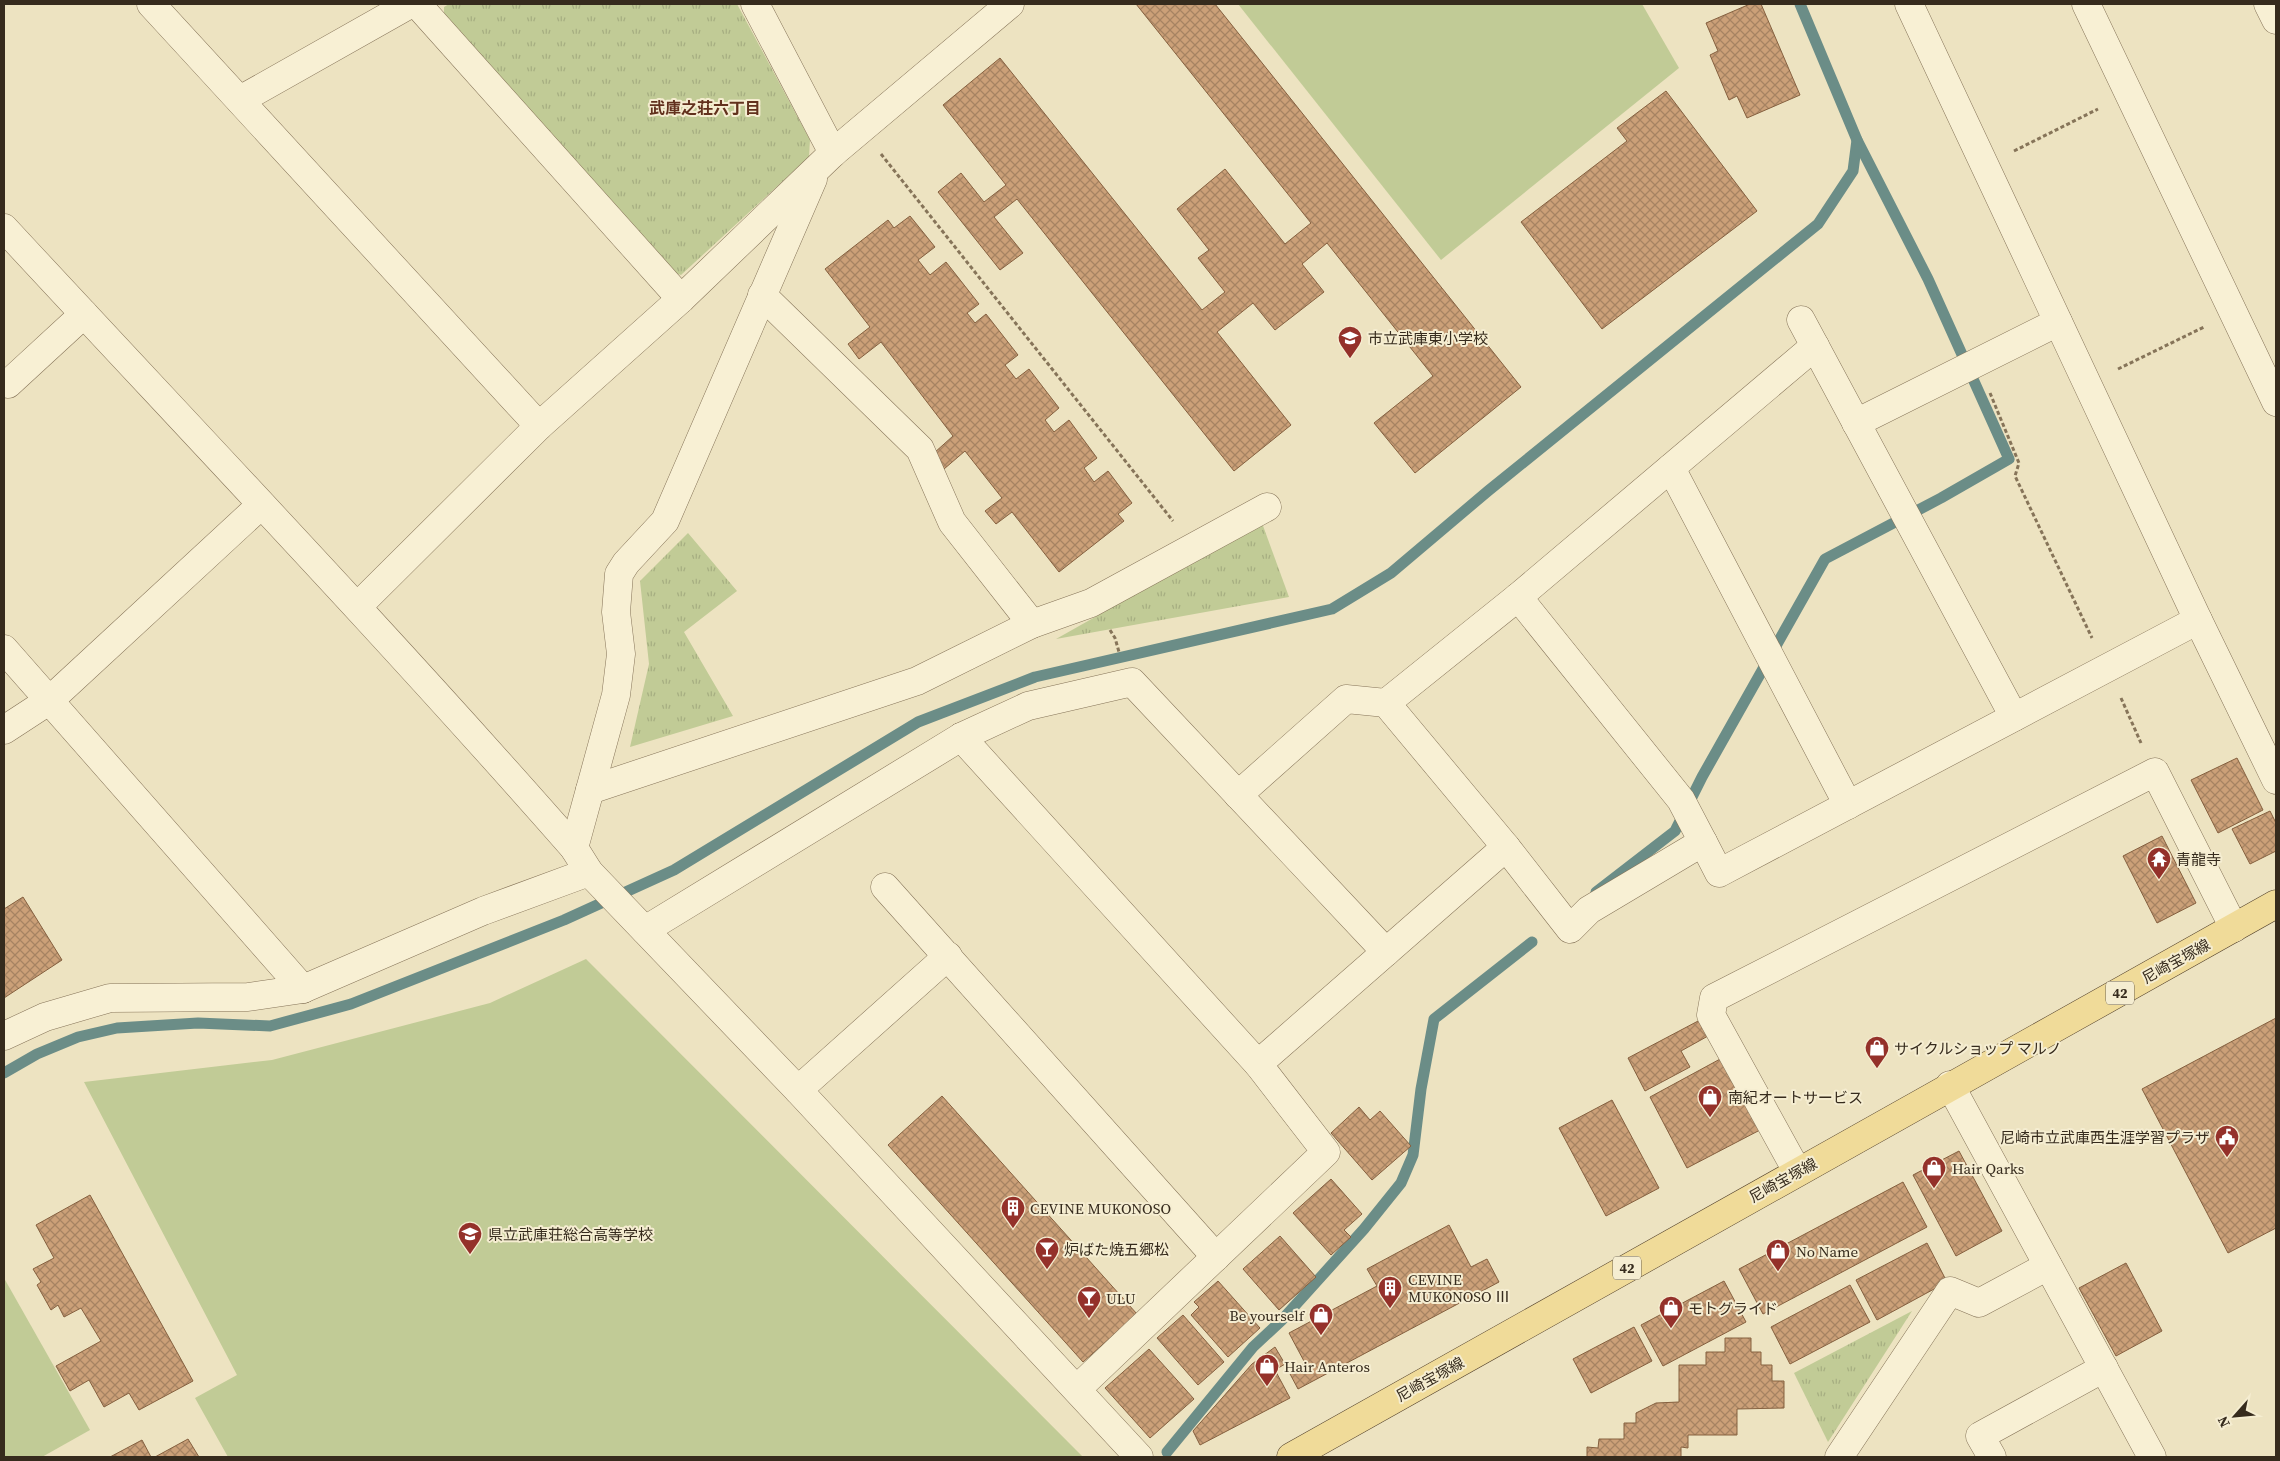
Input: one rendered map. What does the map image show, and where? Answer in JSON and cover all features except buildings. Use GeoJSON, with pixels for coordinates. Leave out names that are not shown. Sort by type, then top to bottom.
{"type":"FeatureCollection","features":[{"type":"Feature","properties":{"kind":"main road","name":"尼崎宝塚線"},"geometry":{"type":"LineString","coordinates":[[1291,1457],[1797,1171],[2276,904]]}},
{"type":"Feature","properties":{"kind":"street"},"geometry":{"type":"LineString","coordinates":[[151,4],[539,426]]}},
{"type":"Feature","properties":{"kind":"street"},"geometry":{"type":"LineString","coordinates":[[240,100],[410,4]]}},
{"type":"Feature","properties":{"kind":"street"},"geometry":{"type":"LineString","coordinates":[[417,4],[681,299]]}},
{"type":"Feature","properties":{"kind":"street"},"geometry":{"type":"LineString","coordinates":[[574,848],[616,695],[621,654],[616,612],[619,574],[665,521],[762,295],[825,161],[755,4]]}},
{"type":"Feature","properties":{"kind":"street"},"geometry":{"type":"LineString","coordinates":[[358,606],[539,426],[681,299],[825,161],[1010,4]]}},
{"type":"Feature","properties":{"kind":"street"},"geometry":{"type":"LineString","coordinates":[[1909,4],[2198,620],[2276,780]]}},
{"type":"Feature","properties":{"kind":"street"},"geometry":{"type":"LineString","coordinates":[[2086,4],[2276,402]]}},
{"type":"Feature","properties":{"kind":"street"},"geometry":{"type":"LineString","coordinates":[[2268,4],[2276,20]]}},
{"type":"Feature","properties":{"kind":"street"},"geometry":{"type":"LineString","coordinates":[[4,228],[261,505],[358,606],[574,848],[589,872],[798,1090],[1139,1457]]}},
{"type":"Feature","properties":{"kind":"street"},"geometry":{"type":"LineString","coordinates":[[762,295],[920,449],[952,522],[1032,624]]}},
{"type":"Feature","properties":{"kind":"street"},"geometry":{"type":"LineString","coordinates":[[8,384],[84,314]]}},
{"type":"Feature","properties":{"kind":"street"},"geometry":{"type":"LineString","coordinates":[[1801,320],[2014,717]]}},
{"type":"Feature","properties":{"kind":"street"},"geometry":{"type":"LineString","coordinates":[[1856,423],[2058,322]]}},
{"type":"Feature","properties":{"kind":"street"},"geometry":{"type":"LineString","coordinates":[[1238,795],[1346,699],[1386,703],[1518,597],[1815,346]]}},
{"type":"Feature","properties":{"kind":"street"},"geometry":{"type":"LineString","coordinates":[[1671,468],[1848,805]]}},
{"type":"Feature","properties":{"kind":"street"},"geometry":{"type":"LineString","coordinates":[[4,730],[50,700],[261,505]]}},
{"type":"Feature","properties":{"kind":"street"},"geometry":{"type":"LineString","coordinates":[[590,790],[917,681],[1032,624],[1090,603],[1267,507]]}},
{"type":"Feature","properties":{"kind":"street"},"geometry":{"type":"LineString","coordinates":[[1518,597],[1684,807],[1719,873],[2198,620]]}},
{"type":"Feature","properties":{"kind":"street"},"geometry":{"type":"LineString","coordinates":[[4,649],[303,989]]}},
{"type":"Feature","properties":{"kind":"street"},"geometry":{"type":"LineString","coordinates":[[645,930],[961,737],[1028,706],[1132,682],[1386,952]]}},
{"type":"Feature","properties":{"kind":"street"},"geometry":{"type":"LineString","coordinates":[[1386,703],[1506,847],[1570,928],[1590,910],[1703,842]]}},
{"type":"Feature","properties":{"kind":"street"},"geometry":{"type":"LineString","coordinates":[[961,737],[1258,1064],[1326,1152],[1077,1389]]}},
{"type":"Feature","properties":{"kind":"street"},"geometry":{"type":"LineString","coordinates":[[1797,1171],[1711,1015],[1714,998],[2155,772],[2234,928]]}},
{"type":"Feature","properties":{"kind":"street"},"geometry":{"type":"LineString","coordinates":[[1258,1064],[1506,847]]}},
{"type":"Feature","properties":{"kind":"street"},"geometry":{"type":"LineString","coordinates":[[4,1036],[46,1017],[110,998],[248,997],[303,989],[483,912],[589,872]]}},
{"type":"Feature","properties":{"kind":"street"},"geometry":{"type":"LineString","coordinates":[[885,887],[1216,1257]]}},
{"type":"Feature","properties":{"kind":"street"},"geometry":{"type":"LineString","coordinates":[[798,1090],[948,956]]}},
{"type":"Feature","properties":{"kind":"street"},"geometry":{"type":"LineString","coordinates":[[1950,1086],[2152,1457]]}},
{"type":"Feature","properties":{"kind":"street"},"geometry":{"type":"LineString","coordinates":[[1839,1457],[1950,1291],[1980,1303],[2048,1266]]}},
{"type":"Feature","properties":{"kind":"street"},"geometry":{"type":"LineString","coordinates":[[1992,1457],[1980,1436],[2104,1368]]}},
{"type":"Feature","properties":{"kind":"path"},"geometry":{"type":"LineString","coordinates":[[1985,166],[2129,93]]}},
{"type":"Feature","properties":{"kind":"path"},"geometry":{"type":"LineString","coordinates":[[862,130],[1194,547]]}},
{"type":"Feature","properties":{"kind":"path"},"geometry":{"type":"LineString","coordinates":[[2087,384],[2234,312]]}},
{"type":"Feature","properties":{"kind":"path"},"geometry":{"type":"LineString","coordinates":[[1964,369],[2019,463],[2015,476],[2155,772]]}},
{"type":"Feature","properties":{"kind":"path"},"geometry":{"type":"LineString","coordinates":[[1115,638],[1118,646]]}},
{"type":"Feature","properties":{"kind":"green space"},"geometry":{"type":"Polygon","coordinates":[[[449,4],[737,4],[810,140],[809,157],[681,275],[670,271],[444,22],[444,7],[449,4]]]}},
{"type":"Feature","properties":{"kind":"green space"},"geometry":{"type":"Polygon","coordinates":[[[1238,4],[1642,4],[1679,68],[1441,260],[1238,4]]]}},
{"type":"Feature","properties":{"kind":"green space"},"geometry":{"type":"Polygon","coordinates":[[[1262,523],[1289,597],[1056,639],[1262,523]]]}},
{"type":"Feature","properties":{"kind":"green space"},"geometry":{"type":"Polygon","coordinates":[[[688,533],[737,591],[684,632],[733,716],[630,747],[649,664],[640,581],[688,533]]]}},
{"type":"Feature","properties":{"kind":"green space","name":"県立武庫荘総合高等学校"},"geometry":{"type":"Polygon","coordinates":[[[586,959],[1083,1457],[228,1457],[195,1398],[237,1375],[84,1082],[272,1060],[490,1003],[586,959]]]}},
{"type":"Feature","properties":{"kind":"green space"},"geometry":{"type":"Polygon","coordinates":[[[4,1278],[90,1430],[42,1457],[4,1457],[4,1278]]]}},
{"type":"Feature","properties":{"kind":"green space"},"geometry":{"type":"Polygon","coordinates":[[[1912,1311],[1828,1442],[1794,1373],[1912,1311]]]}},
{"type":"Feature","properties":{"kind":"waterway"},"geometry":{"type":"LineString","coordinates":[[1596,892],[1675,831],[1702,777],[1825,559],[1941,498],[2009,459],[1928,279],[1857,140],[1800,4]]}},
{"type":"Feature","properties":{"kind":"waterway"},"geometry":{"type":"LineString","coordinates":[[4,1073],[37,1054],[78,1037],[117,1028],[198,1023],[270,1026],[351,1004],[564,920],[674,870],[918,722],[1035,677],[1332,609],[1391,573],[1488,491],[1818,224],[1853,171],[1857,140]]}},
{"type":"Feature","properties":{"kind":"waterway"},"geometry":{"type":"LineString","coordinates":[[1167,1452],[1253,1347],[1281,1321],[1364,1229],[1401,1183],[1413,1155],[1421,1089],[1434,1019],[1532,942]]}},
{"type":"Feature","properties":{"kind":"place","name":"市立武庫東小学校"},"geometry":{"type":"Point","coordinates":[1350,359]}},
{"type":"Feature","properties":{"kind":"place","name":"青龍寺"},"geometry":{"type":"Point","coordinates":[2159,880]}},
{"type":"Feature","properties":{"kind":"place","name":"サイクルショップ マルノ"},"geometry":{"type":"Point","coordinates":[1877,1069]}},
{"type":"Feature","properties":{"kind":"place","name":"南紀オートサービス"},"geometry":{"type":"Point","coordinates":[1710,1118]}},
{"type":"Feature","properties":{"kind":"place","name":"尼崎市立武庫西生涯学習プラザ"},"geometry":{"type":"Point","coordinates":[2227,1158]}},
{"type":"Feature","properties":{"kind":"place","name":"Hair Qarks"},"geometry":{"type":"Point","coordinates":[1934,1189]}},
{"type":"Feature","properties":{"kind":"place","name":"CEVINE MUKONOSO"},"geometry":{"type":"Point","coordinates":[1013,1229]}},
{"type":"Feature","properties":{"kind":"place","name":"県立武庫荘総合高等学校"},"geometry":{"type":"Point","coordinates":[470,1255]}},
{"type":"Feature","properties":{"kind":"place","name":"炉ばた焼五郷松"},"geometry":{"type":"Point","coordinates":[1047,1270]}},
{"type":"Feature","properties":{"kind":"place","name":"No Name"},"geometry":{"type":"Point","coordinates":[1778,1272]}},
{"type":"Feature","properties":{"kind":"place","name":"CEVINE MUKONOSO Ⅲ"},"geometry":{"type":"Point","coordinates":[1390,1309]}},
{"type":"Feature","properties":{"kind":"place","name":"ULU"},"geometry":{"type":"Point","coordinates":[1089,1319]}},
{"type":"Feature","properties":{"kind":"place","name":"モトグライド"},"geometry":{"type":"Point","coordinates":[1671,1329]}},
{"type":"Feature","properties":{"kind":"place","name":"Be yourself"},"geometry":{"type":"Point","coordinates":[1321,1336]}},
{"type":"Feature","properties":{"kind":"place","name":"Hair Anteros"},"geometry":{"type":"Point","coordinates":[1267,1387]}},
{"type":"Feature","properties":{"kind":"district","name":"武庫之荘六丁目"},"geometry":{"type":"Point","coordinates":[705,108]}}]}
